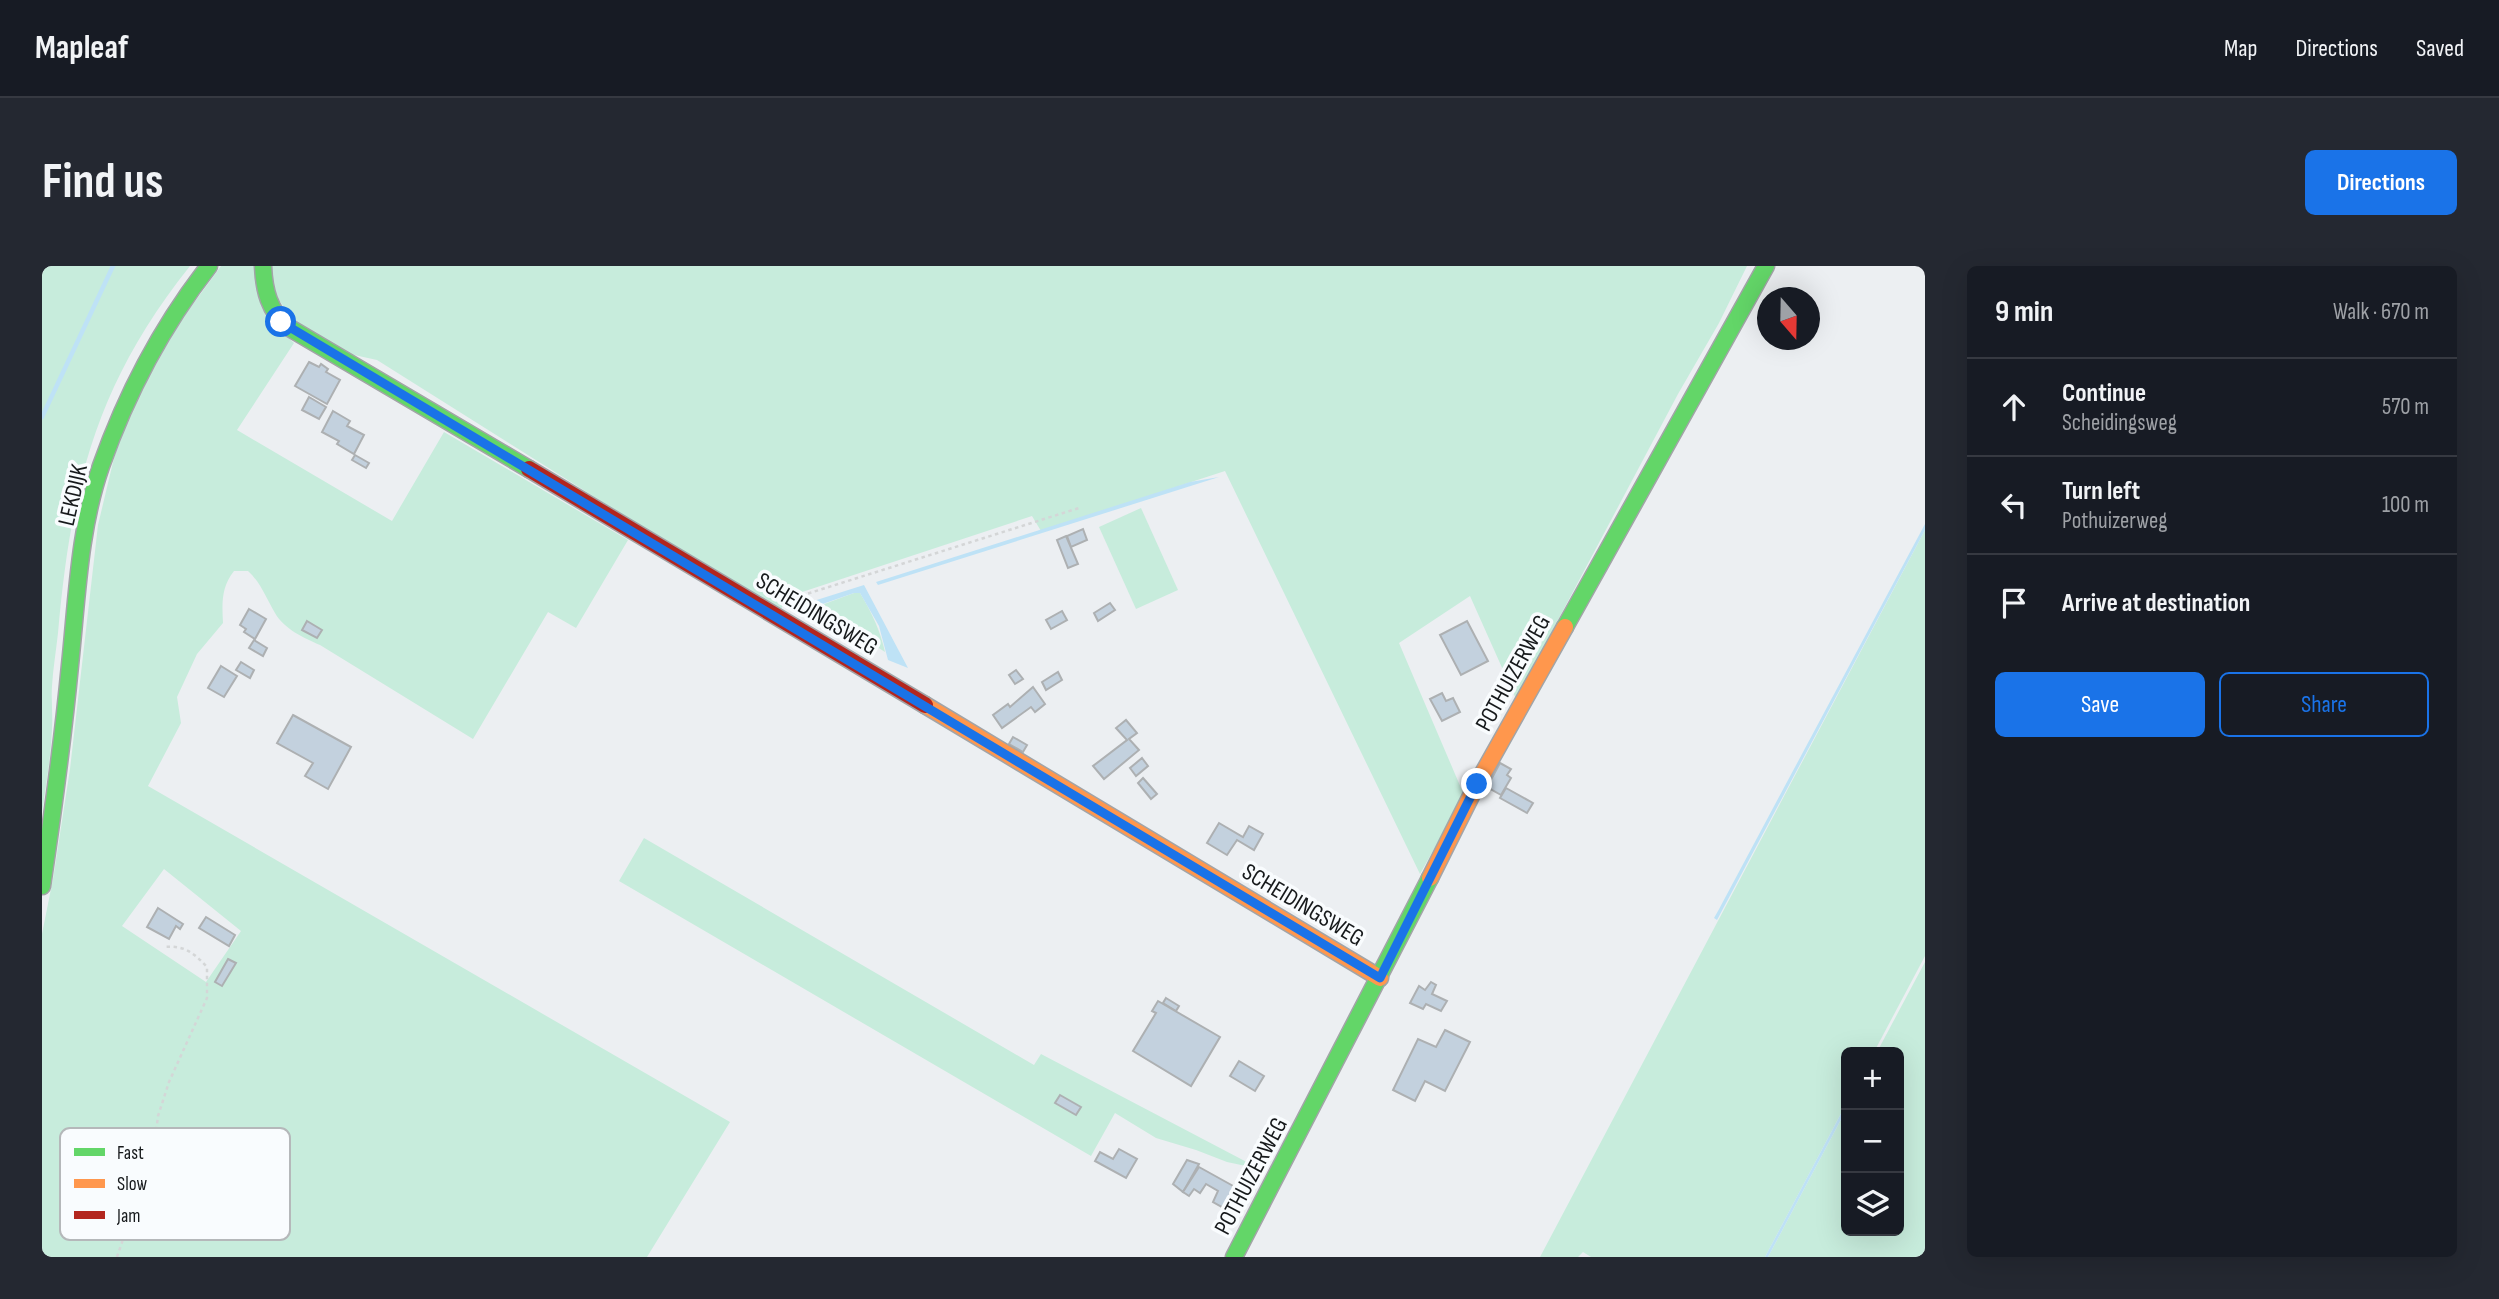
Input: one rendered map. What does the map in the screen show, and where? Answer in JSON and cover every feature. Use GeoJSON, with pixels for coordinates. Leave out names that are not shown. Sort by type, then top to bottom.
{"type":"FeatureCollection","features":[{"type":"Feature","properties":{"kind":"street","name":"LEKDIJK"},"geometry":{"type":"LineString","coordinates":[[42,886],[61,755],[80,570],[91,505],[102,467],[132,392],[181,302],[209,266]]}},
{"type":"Feature","properties":{"kind":"street","name":"SCHEIDINGSWEG"},"geometry":{"type":"LineString","coordinates":[[263,266],[263,281],[269,305],[275,316],[288,327],[794,626],[1380,978]]}},
{"type":"Feature","properties":{"kind":"street","name":"POTHUIZERWEG"},"geometry":{"type":"LineString","coordinates":[[1234,1257],[1380,978],[1477,784],[1766,266]]}},
{"type":"Feature","properties":{"kind":"path"},"geometry":{"type":"LineString","coordinates":[[802,596],[1079,508]]}},
{"type":"Feature","properties":{"kind":"path"},"geometry":{"type":"LineString","coordinates":[[156,1128],[169,1082],[207,998],[207,967],[193,952],[178,946],[163,947]]}},
{"type":"Feature","properties":{"kind":"path"},"geometry":{"type":"LineString","coordinates":[[117,1257],[123,1240]]}},
{"type":"Feature","properties":{"kind":"green space"},"geometry":{"type":"Polygon","coordinates":[[[42,266],[190,266],[158,310],[110,395],[81,483],[71,530],[52,680],[51,750],[42,813],[42,266]]]}},
{"type":"Feature","properties":{"kind":"green space"},"geometry":{"type":"Polygon","coordinates":[[[221,266],[258,266],[281,331],[294,343],[237,430],[392,521],[444,432],[628,540],[576,628],[548,612],[473,739],[289,628],[279,619],[253,576],[248,571],[234,571],[225,589],[223,623],[197,654],[177,697],[181,723],[148,786],[730,1122],[647,1257],[42,1257],[42,934],[70,769],[98,525],[114,458],[131,409],[179,323],[221,266]],[[164,869],[122,926],[206,982],[241,931],[164,869]]]}},
{"type":"Feature","properties":{"kind":"green space"},"geometry":{"type":"Polygon","coordinates":[[[271,266],[1747,266],[1719,323],[1678,394],[1516,699],[1470,596],[1399,643],[1464,795],[1420,874],[1225,471],[1041,531],[1032,516],[787,597],[779,613],[377,360],[336,351],[294,320],[278,299],[272,285],[271,266]]]}},
{"type":"Feature","properties":{"kind":"green space"},"geometry":{"type":"Polygon","coordinates":[[[1141,508],[1178,590],[1136,609],[1099,527],[1141,508]]]}},
{"type":"Feature","properties":{"kind":"green space"},"geometry":{"type":"Polygon","coordinates":[[[1925,530],[1925,956],[1877,1047],[1841,1047],[1841,1113],[1765,1257],[1591,1257],[1583,1252],[1578,1257],[1540,1257],[1925,530]]]}},
{"type":"Feature","properties":{"kind":"green space"},"geometry":{"type":"Polygon","coordinates":[[[860,593],[868,608],[885,652],[816,607],[860,593]]]}},
{"type":"Feature","properties":{"kind":"green space"},"geometry":{"type":"Polygon","coordinates":[[[644,838],[1034,1065],[1041,1054],[1260,1169],[1227,1162],[1156,1138],[1115,1113],[1091,1156],[619,881],[644,838]]]}},
{"type":"Feature","properties":{"kind":"green space"},"geometry":{"type":"Polygon","coordinates":[[[1925,962],[1925,1257],[1768,1257],[1841,1119],[1841,1236],[1904,1236],[1904,1047],[1880,1047],[1925,962]]]}},
{"type":"Feature","properties":{"kind":"water"},"geometry":{"type":"Polygon","coordinates":[[[1219,477],[878,585],[876,582],[1190,482],[1219,477]]]}},
{"type":"Feature","properties":{"kind":"water"},"geometry":{"type":"Polygon","coordinates":[[[1925,524],[1925,530],[1717,920],[1714,918],[1925,524]]]}},
{"type":"Feature","properties":{"kind":"water"},"geometry":{"type":"Polygon","coordinates":[[[864,585],[908,668],[888,660],[879,626],[860,593],[797,613],[804,604],[864,585]]]}},
{"type":"Feature","properties":{"kind":"water"},"geometry":{"type":"Polygon","coordinates":[[[1841,1113],[1841,1119],[1768,1257],[1765,1257],[1841,1113]]]}},
{"type":"Feature","properties":{"kind":"building"},"geometry":{"type":"Polygon","coordinates":[[[309,362],[319,367],[321,364],[328,369],[326,372],[340,380],[327,404],[295,386],[309,362]]]}},
{"type":"Feature","properties":{"kind":"building"},"geometry":{"type":"Polygon","coordinates":[[[309,397],[326,407],[319,419],[302,410],[309,397]]]}},
{"type":"Feature","properties":{"kind":"building"},"geometry":{"type":"Polygon","coordinates":[[[333,411],[350,421],[347,426],[364,435],[354,454],[337,444],[339,441],[322,432],[333,411]]]}},
{"type":"Feature","properties":{"kind":"building"},"geometry":{"type":"Polygon","coordinates":[[[355,455],[369,463],[366,468],[352,460],[355,455]]]}},
{"type":"Feature","properties":{"kind":"building"},"geometry":{"type":"Polygon","coordinates":[[[1083,529],[1087,540],[1071,547],[1067,536],[1083,529]]]}},
{"type":"Feature","properties":{"kind":"building"},"geometry":{"type":"Polygon","coordinates":[[[1066,536],[1078,564],[1068,568],[1057,540],[1066,536]]]}},
{"type":"Feature","properties":{"kind":"building"},"geometry":{"type":"Polygon","coordinates":[[[1110,603],[1115,610],[1098,621],[1094,613],[1110,603]]]}},
{"type":"Feature","properties":{"kind":"building"},"geometry":{"type":"Polygon","coordinates":[[[249,609],[266,619],[255,639],[244,632],[246,629],[240,625],[249,609]]]}},
{"type":"Feature","properties":{"kind":"building"},"geometry":{"type":"Polygon","coordinates":[[[1062,611],[1067,620],[1051,629],[1046,620],[1062,611]]]}},
{"type":"Feature","properties":{"kind":"building"},"geometry":{"type":"Polygon","coordinates":[[[307,621],[322,630],[317,638],[302,630],[307,621]]]}},
{"type":"Feature","properties":{"kind":"building"},"geometry":{"type":"Polygon","coordinates":[[[1467,621],[1488,661],[1461,675],[1440,635],[1467,621]]]}},
{"type":"Feature","properties":{"kind":"building"},"geometry":{"type":"Polygon","coordinates":[[[254,640],[267,648],[263,656],[249,648],[254,640]]]}},
{"type":"Feature","properties":{"kind":"building"},"geometry":{"type":"Polygon","coordinates":[[[241,662],[254,670],[250,678],[236,670],[241,662]]]}},
{"type":"Feature","properties":{"kind":"building"},"geometry":{"type":"Polygon","coordinates":[[[221,666],[237,676],[224,697],[208,688],[221,666]]]}},
{"type":"Feature","properties":{"kind":"building"},"geometry":{"type":"Polygon","coordinates":[[[1016,670],[1023,679],[1015,684],[1009,675],[1016,670]]]}},
{"type":"Feature","properties":{"kind":"building"},"geometry":{"type":"Polygon","coordinates":[[[1058,672],[1062,680],[1046,690],[1042,682],[1058,672]]]}},
{"type":"Feature","properties":{"kind":"building"},"geometry":{"type":"Polygon","coordinates":[[[1033,687],[1045,704],[1035,712],[1031,707],[1002,728],[993,715],[1008,704],[1010,707],[1033,687]]]}},
{"type":"Feature","properties":{"kind":"building"},"geometry":{"type":"Polygon","coordinates":[[[1442,693],[1446,701],[1453,698],[1460,712],[1442,721],[1430,699],[1442,693]]]}},
{"type":"Feature","properties":{"kind":"building"},"geometry":{"type":"Polygon","coordinates":[[[293,715],[351,747],[328,789],[305,776],[313,763],[277,743],[293,715]]]}},
{"type":"Feature","properties":{"kind":"building"},"geometry":{"type":"Polygon","coordinates":[[[1126,720],[1137,733],[1129,739],[1139,750],[1104,779],[1093,766],[1127,740],[1116,728],[1126,720]]]}},
{"type":"Feature","properties":{"kind":"building"},"geometry":{"type":"Polygon","coordinates":[[[1013,737],[1027,745],[1023,752],[1009,744],[1013,737]]]}},
{"type":"Feature","properties":{"kind":"building"},"geometry":{"type":"Polygon","coordinates":[[[1142,758],[1148,766],[1136,776],[1130,768],[1142,758]]]}},
{"type":"Feature","properties":{"kind":"building"},"geometry":{"type":"Polygon","coordinates":[[[1500,763],[1511,769],[1507,775],[1511,778],[1501,795],[1487,787],[1500,763]]]}},
{"type":"Feature","properties":{"kind":"building"},"geometry":{"type":"Polygon","coordinates":[[[1143,778],[1157,794],[1151,799],[1138,783],[1143,778]]]}},
{"type":"Feature","properties":{"kind":"building"},"geometry":{"type":"Polygon","coordinates":[[[1506,788],[1533,803],[1527,813],[1500,798],[1506,788]]]}},
{"type":"Feature","properties":{"kind":"building"},"geometry":{"type":"Polygon","coordinates":[[[1219,823],[1243,837],[1249,826],[1263,834],[1254,850],[1237,840],[1227,855],[1207,843],[1219,823]]]}},
{"type":"Feature","properties":{"kind":"building"},"geometry":{"type":"Polygon","coordinates":[[[158,908],[183,924],[180,929],[176,926],[169,939],[147,927],[158,908]]]}},
{"type":"Feature","properties":{"kind":"building"},"geometry":{"type":"Polygon","coordinates":[[[206,917],[235,935],[229,946],[199,928],[206,917]]]}},
{"type":"Feature","properties":{"kind":"building"},"geometry":{"type":"Polygon","coordinates":[[[228,959],[236,963],[222,986],[215,982],[228,959]]]}},
{"type":"Feature","properties":{"kind":"building"},"geometry":{"type":"Polygon","coordinates":[[[1431,982],[1436,985],[1432,994],[1447,1001],[1441,1011],[1426,1004],[1423,1009],[1410,1003],[1419,986],[1425,990],[1431,982]]]}},
{"type":"Feature","properties":{"kind":"building"},"geometry":{"type":"Polygon","coordinates":[[[1166,998],[1179,1006],[1176,1011],[1163,1003],[1166,998]]]}},
{"type":"Feature","properties":{"kind":"building"},"geometry":{"type":"Polygon","coordinates":[[[1158,1001],[1220,1037],[1191,1086],[1133,1051],[1156,1013],[1152,1011],[1158,1001]]]}},
{"type":"Feature","properties":{"kind":"building"},"geometry":{"type":"Polygon","coordinates":[[[1445,1030],[1470,1042],[1445,1091],[1425,1081],[1415,1101],[1393,1090],[1418,1039],[1436,1047],[1445,1030]]]}},
{"type":"Feature","properties":{"kind":"building"},"geometry":{"type":"Polygon","coordinates":[[[1239,1061],[1264,1076],[1255,1091],[1230,1076],[1239,1061]]]}},
{"type":"Feature","properties":{"kind":"building"},"geometry":{"type":"Polygon","coordinates":[[[1060,1095],[1081,1107],[1076,1115],[1055,1103],[1060,1095]]]}},
{"type":"Feature","properties":{"kind":"building"},"geometry":{"type":"Polygon","coordinates":[[[1119,1149],[1137,1159],[1126,1178],[1095,1161],[1100,1152],[1113,1159],[1119,1149]]]}},
{"type":"Feature","properties":{"kind":"building"},"geometry":{"type":"Polygon","coordinates":[[[1187,1160],[1199,1164],[1183,1192],[1173,1184],[1187,1160]]]}},
{"type":"Feature","properties":{"kind":"building"},"geometry":{"type":"Polygon","coordinates":[[[1199,1167],[1235,1187],[1229,1196],[1237,1200],[1231,1212],[1213,1202],[1218,1191],[1206,1184],[1200,1193],[1194,1189],[1189,1196],[1183,1192],[1199,1167]]]}},
{"type":"Feature","properties":{"kind":"waterway"},"geometry":{"type":"LineString","coordinates":[[42,417],[113,266]]}},
{"type":"Feature","properties":{"kind":"traffic: fast"},"geometry":{"type":"LineString","coordinates":[[42,886],[64,720],[80,564],[94,490],[111,439],[134,387],[161,336],[209,266]]}},
{"type":"Feature","properties":{"kind":"traffic: fast"},"geometry":{"type":"LineString","coordinates":[[263,266],[269,300],[276,314],[288,327],[529,469]]}},
{"type":"Feature","properties":{"kind":"traffic: fast"},"geometry":{"type":"LineString","coordinates":[[1565,627],[1766,266]]}},
{"type":"Feature","properties":{"kind":"traffic: fast"},"geometry":{"type":"LineString","coordinates":[[1234,1257],[1430,878]]}},
{"type":"Feature","properties":{"kind":"traffic: slow"},"geometry":{"type":"LineString","coordinates":[[1430,878],[1477,784],[1565,627]]}},
{"type":"Feature","properties":{"kind":"traffic: slow"},"geometry":{"type":"LineString","coordinates":[[925,705],[1380,978]]}},
{"type":"Feature","properties":{"kind":"traffic: jam"},"geometry":{"type":"LineString","coordinates":[[529,469],[925,705]]}},
{"type":"Feature","properties":{"kind":"route"},"geometry":{"type":"LineString","coordinates":[[281,322],[1380,978],[1477,784]]}}]}
